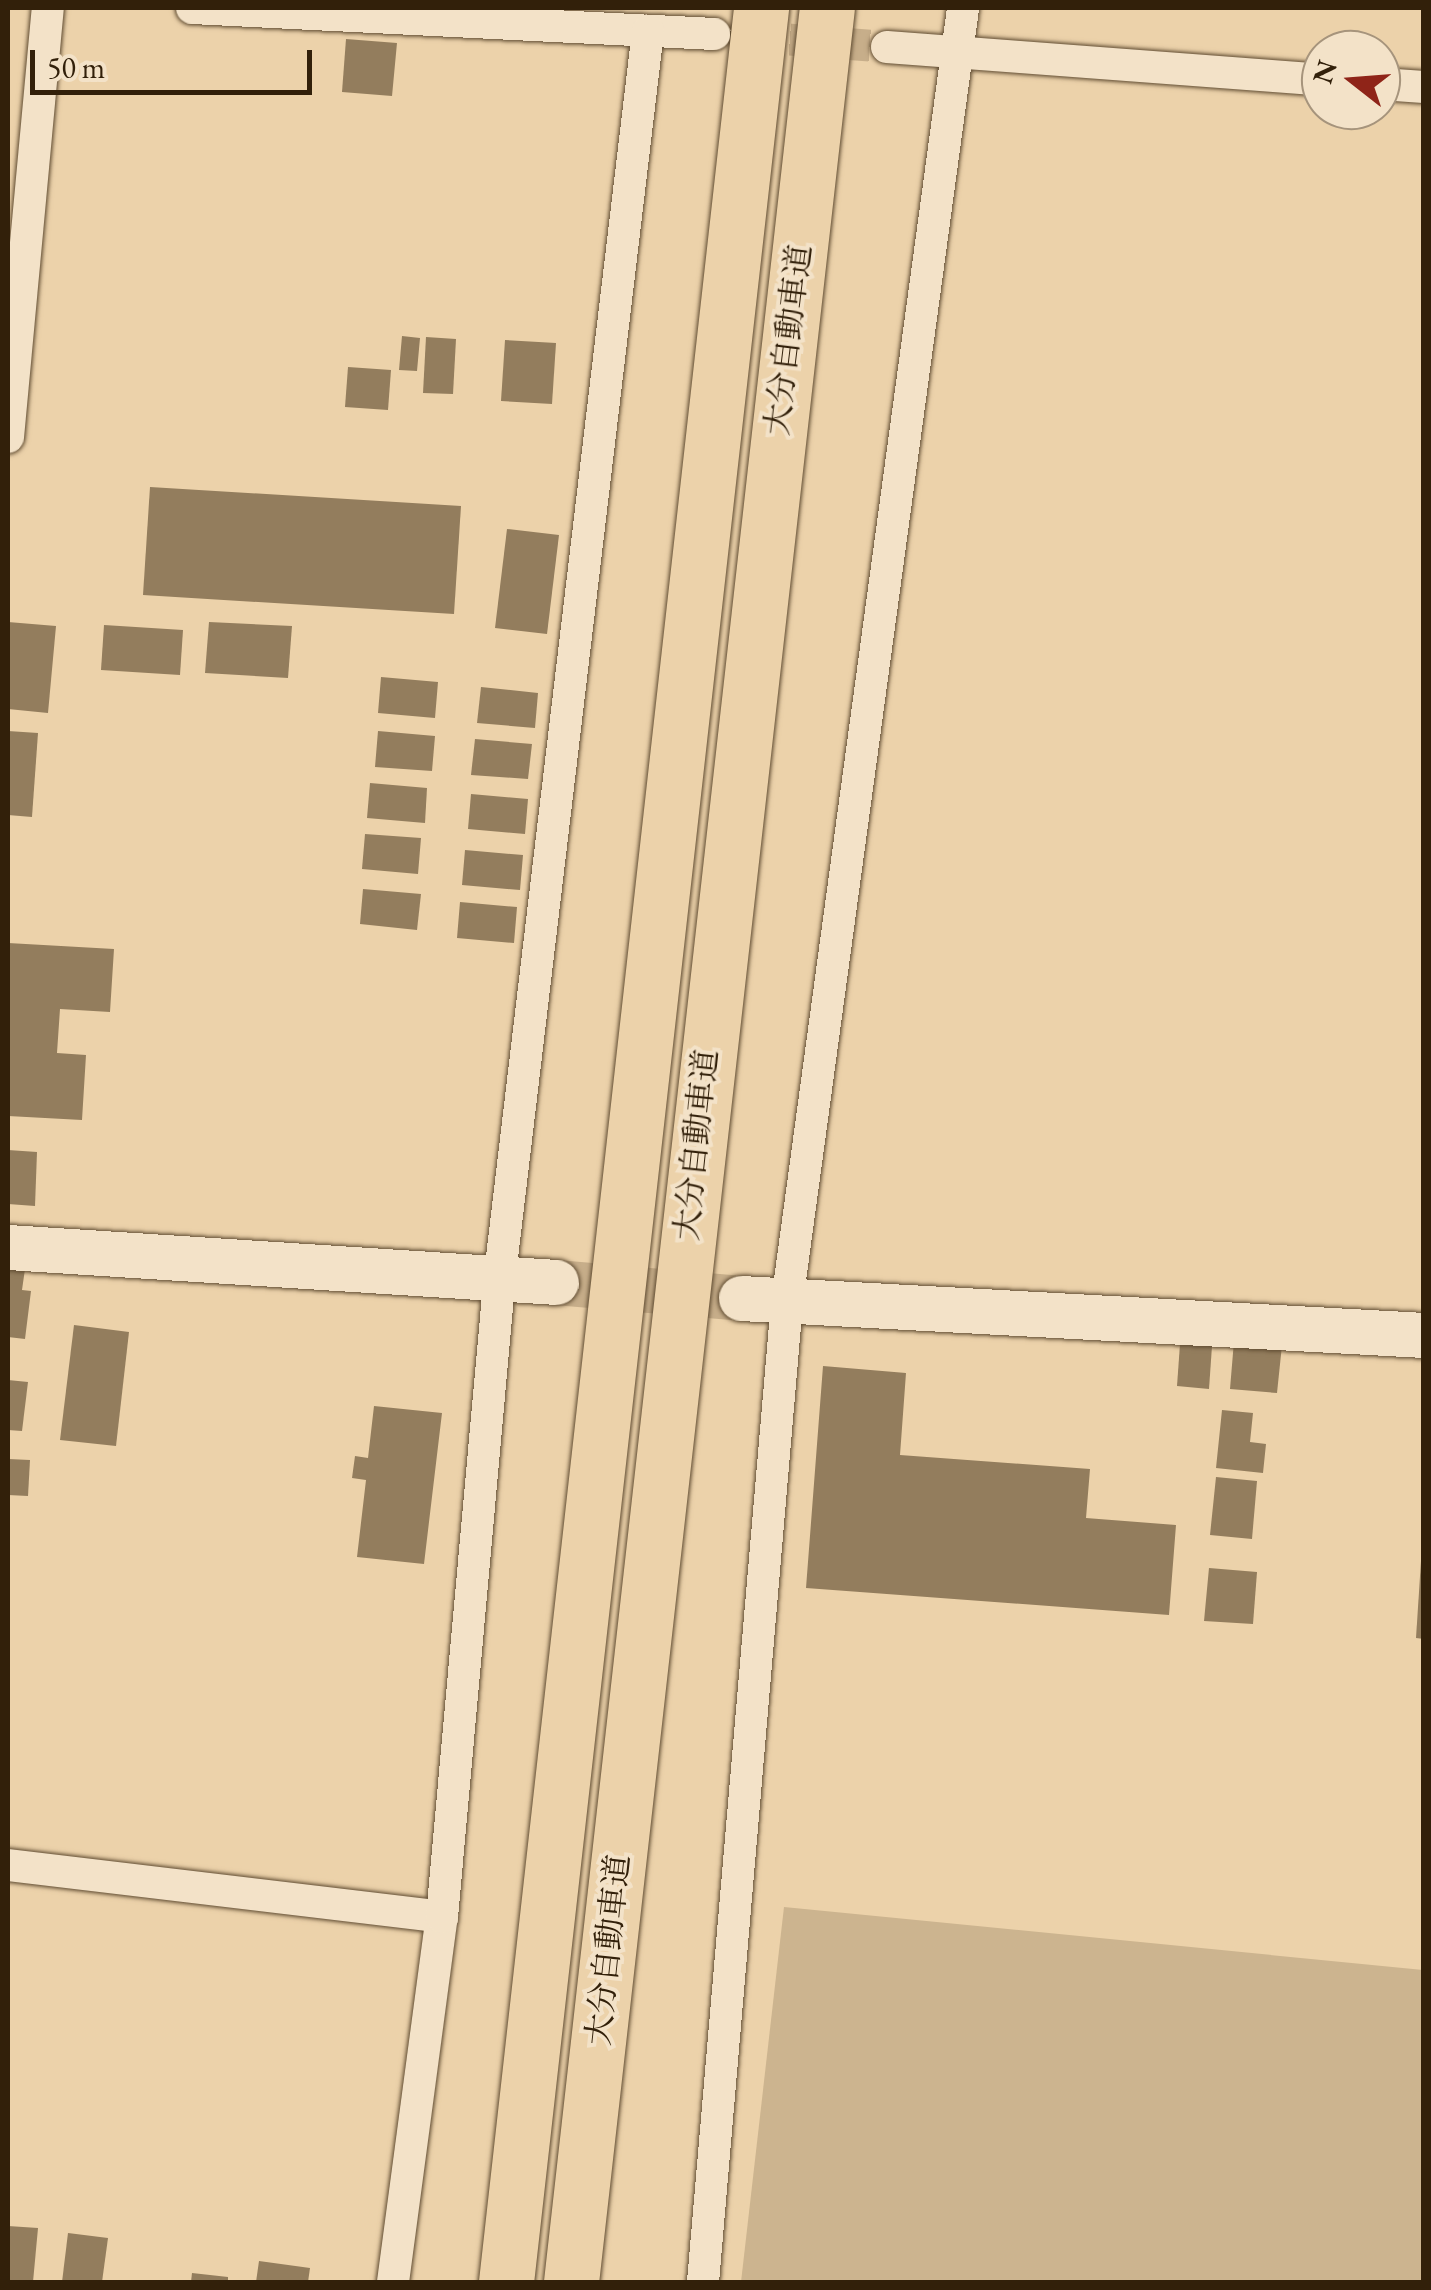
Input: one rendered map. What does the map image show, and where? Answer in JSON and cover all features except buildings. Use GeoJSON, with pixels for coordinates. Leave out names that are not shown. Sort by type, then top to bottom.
{"type":"FeatureCollection","features":[{"type":"Feature","properties":{"kind":"highway","name":"大分自動車道"},"geometry":{"type":"LineString","coordinates":[[506,2282],[761,8]]}},
{"type":"Feature","properties":{"kind":"highway","name":"大分自動車道"},"geometry":{"type":"LineString","coordinates":[[571,2282],[827,8]]}},
{"type":"Feature","properties":{"kind":"street"},"geometry":{"type":"LineString","coordinates":[[8,437],[48,8]]}},
{"type":"Feature","properties":{"kind":"street"},"geometry":{"type":"LineString","coordinates":[[192,8],[714,34]]}},
{"type":"Feature","properties":{"kind":"street"},"geometry":{"type":"LineString","coordinates":[[648,31],[687,8]]}},
{"type":"Feature","properties":{"kind":"street"},"geometry":{"type":"LineString","coordinates":[[703,2282],[787,1302],[963,8]]}},
{"type":"Feature","properties":{"kind":"street"},"geometry":{"type":"LineString","coordinates":[[393,2282],[442,1917],[500,1274],[648,31]]}},
{"type":"Feature","properties":{"kind":"street"},"geometry":{"type":"LineString","coordinates":[[887,47],[1301,79]]}},
{"type":"Feature","properties":{"kind":"street"},"geometry":{"type":"LineString","coordinates":[[8,1247],[500,1274],[556,1282]]}},
{"type":"Feature","properties":{"kind":"street"},"geometry":{"type":"LineString","coordinates":[[740,1298],[1424,1334]]}},
{"type":"Feature","properties":{"kind":"street"},"geometry":{"type":"LineString","coordinates":[[8,1865],[442,1917]]}},
{"type":"Feature","properties":{"kind":"shaded area"},"geometry":{"type":"Polygon","coordinates":[[[784,1907],[1423,1970],[1423,2282],[741,2282],[784,1907]]]}},
{"type":"Feature","properties":{"kind":"tunnel"},"geometry":{"type":"LineString","coordinates":[[742,36],[887,47]]}},
{"type":"Feature","properties":{"kind":"tunnel"},"geometry":{"type":"LineString","coordinates":[[556,1282],[741,1298]]}}]}
